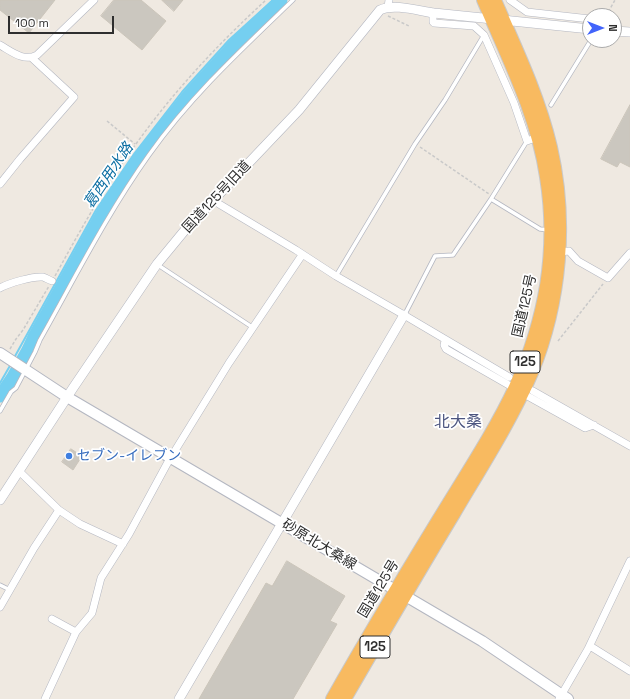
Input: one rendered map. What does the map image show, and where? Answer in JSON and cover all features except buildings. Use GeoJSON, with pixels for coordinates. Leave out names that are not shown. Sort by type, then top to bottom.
{"type":"FeatureCollection","features":[{"type":"Feature","properties":{"kind":"highway","name":"国道125号"},"geometry":{"type":"LineString","coordinates":[[482,0],[521,91],[532,139],[548,189],[551,230],[550,259],[541,315],[520,387]]}},
{"type":"Feature","properties":{"kind":"highway","name":"国道125号"},"geometry":{"type":"LineString","coordinates":[[332,699],[479,471],[541,348],[550,317],[556,288],[560,221],[551,147],[536,98],[495,0]]}},
{"type":"Feature","properties":{"kind":"highway","name":"国道125号"},"geometry":{"type":"LineString","coordinates":[[345,699],[401,593]]}},
{"type":"Feature","properties":{"kind":"main road"},"geometry":{"type":"LineString","coordinates":[[5,356],[24,370]]}},
{"type":"Feature","properties":{"kind":"main road","name":"砂原北大桑線"},"geometry":{"type":"LineString","coordinates":[[24,370],[170,458],[482,641],[563,698]]}},
{"type":"Feature","properties":{"kind":"street"},"geometry":{"type":"LineString","coordinates":[[510,0],[527,12],[582,19]]}},
{"type":"Feature","properties":{"kind":"street"},"geometry":{"type":"LineString","coordinates":[[0,45],[14,54],[26,58],[32,58],[38,55],[90,1]]}},
{"type":"Feature","properties":{"kind":"street"},"geometry":{"type":"LineString","coordinates":[[387,7],[582,28]]}},
{"type":"Feature","properties":{"kind":"street","name":"国道125号旧道"},"geometry":{"type":"LineString","coordinates":[[0,500],[67,397],[157,264],[185,230],[299,110],[377,12],[387,7]]}},
{"type":"Feature","properties":{"kind":"street"},"geometry":{"type":"LineString","coordinates":[[434,12],[434,23],[474,26],[484,35],[514,103],[532,139]]}},
{"type":"Feature","properties":{"kind":"street"},"geometry":{"type":"LineString","coordinates":[[0,184],[74,97],[32,58]]}},
{"type":"Feature","properties":{"kind":"street"},"geometry":{"type":"LineString","coordinates":[[214,200],[336,276],[436,334],[585,428],[594,425]]}},
{"type":"Feature","properties":{"kind":"street"},"geometry":{"type":"LineString","coordinates":[[559,252],[569,251],[578,261],[608,278],[630,253]]}},
{"type":"Feature","properties":{"kind":"street"},"geometry":{"type":"LineString","coordinates":[[45,699],[76,632],[92,613],[101,578],[123,544],[170,458],[229,362],[302,255]]}},
{"type":"Feature","properties":{"kind":"street"},"geometry":{"type":"LineString","coordinates":[[0,288],[9,283],[38,277],[44,277],[52,281]]}},
{"type":"Feature","properties":{"kind":"street"},"geometry":{"type":"LineString","coordinates":[[179,699],[404,315]]}},
{"type":"Feature","properties":{"kind":"street"},"geometry":{"type":"LineString","coordinates":[[445,341],[444,345],[446,349],[594,425],[630,446]]}},
{"type":"Feature","properties":{"kind":"street"},"geometry":{"type":"LineString","coordinates":[[19,471],[59,510],[80,524],[123,544]]}},
{"type":"Feature","properties":{"kind":"street"},"geometry":{"type":"LineString","coordinates":[[0,607],[34,548],[59,510]]}},
{"type":"Feature","properties":{"kind":"street"},"geometry":{"type":"LineString","coordinates":[[563,698],[590,646],[630,561]]}},
{"type":"Feature","properties":{"kind":"street"},"geometry":{"type":"LineString","coordinates":[[52,619],[76,632]]}},
{"type":"Feature","properties":{"kind":"street"},"geometry":{"type":"LineString","coordinates":[[590,646],[630,671]]}},
{"type":"Feature","properties":{"kind":"lane"},"geometry":{"type":"LineString","coordinates":[[0,411],[11,392],[16,388],[40,340],[105,222],[150,154],[194,99],[220,70],[293,0]]}},
{"type":"Feature","properties":{"kind":"lane"},"geometry":{"type":"LineString","coordinates":[[336,276],[484,35]]}},
{"type":"Feature","properties":{"kind":"lane"},"geometry":{"type":"LineString","coordinates":[[551,105],[586,48]]}},
{"type":"Feature","properties":{"kind":"lane"},"geometry":{"type":"LineString","coordinates":[[404,315],[435,256],[453,255],[532,139]]}},
{"type":"Feature","properties":{"kind":"lane"},"geometry":{"type":"LineString","coordinates":[[492,197],[540,229],[545,231],[551,230]]}},
{"type":"Feature","properties":{"kind":"lane"},"geometry":{"type":"LineString","coordinates":[[157,264],[252,327]]}},
{"type":"Feature","properties":{"kind":"lane"},"geometry":{"type":"LineString","coordinates":[[0,585],[10,590]]}},
{"type":"Feature","properties":{"kind":"path"},"geometry":{"type":"LineString","coordinates":[[5,356],[23,330],[86,220],[135,144],[213,51],[266,0]]}},
{"type":"Feature","properties":{"kind":"path"},"geometry":{"type":"LineString","coordinates":[[387,7],[409,26]]}},
{"type":"Feature","properties":{"kind":"path"},"geometry":{"type":"LineString","coordinates":[[107,121],[135,144]]}},
{"type":"Feature","properties":{"kind":"path"},"geometry":{"type":"LineString","coordinates":[[416,144],[492,197]]}},
{"type":"Feature","properties":{"kind":"path"},"geometry":{"type":"LineString","coordinates":[[558,341],[608,278]]}},
{"type":"Feature","properties":{"kind":"waterway"},"geometry":{"type":"LineString","coordinates":[[14,358],[96,210],[134,154],[182,92],[229,40],[273,0]]}},
{"type":"Feature","properties":{"kind":"waterway","name":"葛西用水路"},"geometry":{"type":"LineString","coordinates":[[0,396],[13,377],[103,212],[144,151],[188,96],[234,45],[281,0]]}},
{"type":"Feature","properties":{"kind":"waterway"},"geometry":{"type":"LineString","coordinates":[[0,383],[11,364]]}},
{"type":"Feature","properties":{"kind":"place","name":"セブン-イレブン"},"geometry":{"type":"Point","coordinates":[69,456]}},
{"type":"Feature","properties":{"kind":"district","name":"北大桑"},"geometry":{"type":"Point","coordinates":[458,423]}}]}
